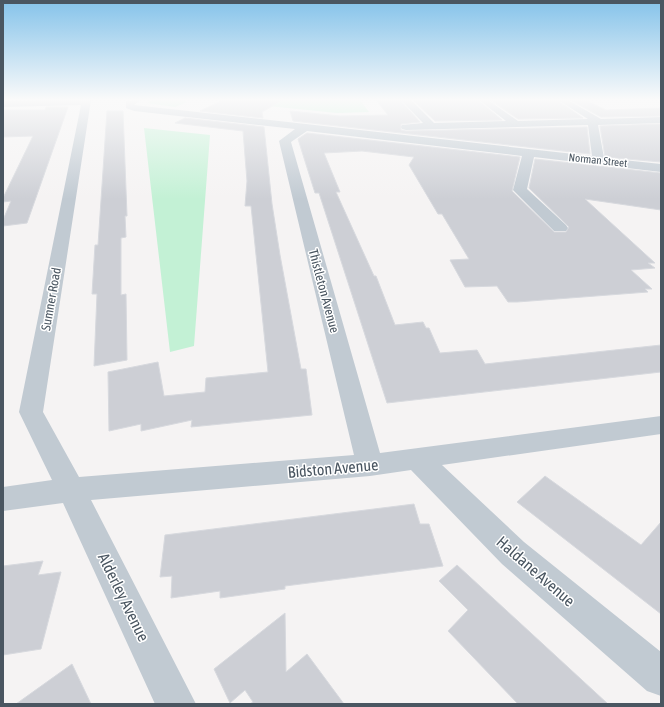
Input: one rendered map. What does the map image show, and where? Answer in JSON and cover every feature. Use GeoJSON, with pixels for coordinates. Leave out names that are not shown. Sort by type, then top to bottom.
{"type":"FeatureCollection","features":[{"type":"Feature","properties":{"kind":"street","name":"Sumner Road"},"geometry":{"type":"LineString","coordinates":[[71,490],[30,412],[80,133]]}},
{"type":"Feature","properties":{"kind":"street","name":"Thistleton Avenue"},"geometry":{"type":"LineString","coordinates":[[297,133],[285,141],[370,465]]}},
{"type":"Feature","properties":{"kind":"street","name":"Norman Street"},"geometry":{"type":"LineString","coordinates":[[367,133],[661,168]]}},
{"type":"Feature","properties":{"kind":"street"},"geometry":{"type":"LineString","coordinates":[[597,133],[598,160]]}},
{"type":"Feature","properties":{"kind":"street"},"geometry":{"type":"LineString","coordinates":[[529,152],[520,190],[560,228]]}},
{"type":"Feature","properties":{"kind":"street","name":"Bidston Avenue"},"geometry":{"type":"LineString","coordinates":[[3,499],[71,490],[370,465],[661,425]]}},
{"type":"Feature","properties":{"kind":"street","name":"Haldane Avenue"},"geometry":{"type":"LineString","coordinates":[[417,458],[513,553],[661,677]]}},
{"type":"Feature","properties":{"kind":"street","name":"Alderley Avenue"},"geometry":{"type":"LineString","coordinates":[[71,490],[176,704]]}},
{"type":"Feature","properties":{"kind":"green space"},"geometry":{"type":"Polygon","coordinates":[[[145,133],[191,133],[210,135],[194,346],[170,352],[145,133]]]}},
{"type":"Feature","properties":{"kind":"building"},"geometry":{"type":"Polygon","coordinates":[[[3,133],[59,133],[27,223],[3,226],[3,220],[11,201],[3,202],[3,198],[33,136],[3,137],[3,133]]]}},
{"type":"Feature","properties":{"kind":"building"},"geometry":{"type":"Polygon","coordinates":[[[106,133],[124,133],[127,216],[125,216],[126,237],[121,238],[121,295],[126,294],[127,360],[94,366],[97,294],[92,294],[95,245],[98,245],[106,133]]]}},
{"type":"Feature","properties":{"kind":"building"},"geometry":{"type":"Polygon","coordinates":[[[243,133],[265,133],[272,204],[280,255],[301,369],[306,369],[312,415],[191,427],[192,420],[141,431],[141,424],[109,431],[108,372],[158,362],[164,396],[205,392],[206,378],[268,372],[251,206],[245,206],[247,181],[243,133]]]}},
{"type":"Feature","properties":{"kind":"building"},"geometry":{"type":"Polygon","coordinates":[[[307,133],[520,157],[512,191],[554,232],[566,232],[569,227],[529,188],[535,159],[661,173],[661,210],[585,199],[655,263],[648,263],[655,268],[631,270],[652,289],[645,289],[648,292],[508,302],[497,286],[465,287],[450,260],[469,259],[442,214],[438,214],[409,165],[414,157],[362,151],[324,153],[340,192],[336,192],[374,276],[376,276],[395,325],[423,322],[426,328],[429,328],[440,353],[477,350],[485,364],[661,345],[661,372],[387,403],[319,193],[315,193],[298,139],[307,133]]]}},
{"type":"Feature","properties":{"kind":"building"},"geometry":{"type":"Polygon","coordinates":[[[401,133],[588,133],[590,154],[401,133]]]}},
{"type":"Feature","properties":{"kind":"building"},"geometry":{"type":"Polygon","coordinates":[[[601,133],[661,133],[661,162],[605,157],[601,133]]]}},
{"type":"Feature","properties":{"kind":"building"},"geometry":{"type":"Polygon","coordinates":[[[545,476],[641,545],[661,522],[661,614],[517,502],[545,476]]]}},
{"type":"Feature","properties":{"kind":"building"},"geometry":{"type":"Polygon","coordinates":[[[414,504],[420,524],[429,524],[443,566],[285,586],[285,589],[220,598],[220,591],[171,598],[172,576],[160,577],[165,535],[414,504]]]}},
{"type":"Feature","properties":{"kind":"building"},"geometry":{"type":"Polygon","coordinates":[[[43,561],[38,575],[61,572],[41,649],[3,655],[3,566],[43,561]]]}},
{"type":"Feature","properties":{"kind":"building"},"geometry":{"type":"Polygon","coordinates":[[[457,565],[608,704],[518,704],[448,631],[468,610],[439,581],[457,565]]]}},
{"type":"Feature","properties":{"kind":"building"},"geometry":{"type":"Polygon","coordinates":[[[285,613],[286,672],[307,654],[344,704],[250,704],[253,702],[245,690],[230,703],[214,669],[285,613]]]}},
{"type":"Feature","properties":{"kind":"building"},"geometry":{"type":"Polygon","coordinates":[[[72,664],[91,704],[16,704],[72,664]]]}}]}
